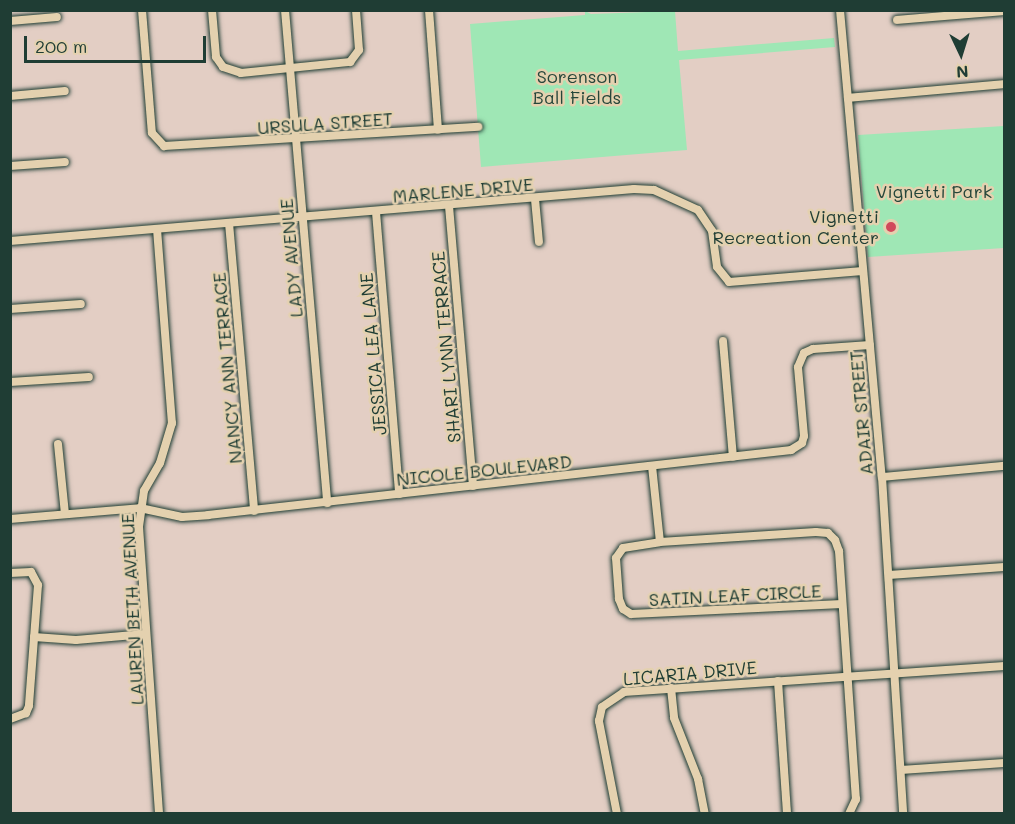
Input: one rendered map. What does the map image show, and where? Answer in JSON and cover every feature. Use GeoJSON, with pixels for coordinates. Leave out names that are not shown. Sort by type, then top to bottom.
{"type":"FeatureCollection","features":[{"type":"Feature","properties":{"kind":"street","name":"URSULA STREET"},"geometry":{"type":"LineString","coordinates":[[142,10],[152,133],[158,143],[175,147],[297,141],[478,127]]}},
{"type":"Feature","properties":{"kind":"street"},"geometry":{"type":"LineString","coordinates":[[212,10],[216,57],[223,67],[241,73],[340,66],[350,63],[359,50],[356,10]]}},
{"type":"Feature","properties":{"kind":"street","name":"LADY AVENUE"},"geometry":{"type":"LineString","coordinates":[[285,10],[327,503]]}},
{"type":"Feature","properties":{"kind":"street"},"geometry":{"type":"LineString","coordinates":[[429,10],[438,130]]}},
{"type":"Feature","properties":{"kind":"street","name":"ADAIR STREET"},"geometry":{"type":"LineString","coordinates":[[840,10],[882,477],[903,813]]}},
{"type":"Feature","properties":{"kind":"street"},"geometry":{"type":"LineString","coordinates":[[897,20],[1005,11]]}},
{"type":"Feature","properties":{"kind":"street"},"geometry":{"type":"LineString","coordinates":[[10,21],[57,16]]}},
{"type":"Feature","properties":{"kind":"street"},"geometry":{"type":"LineString","coordinates":[[848,98],[1005,84]]}},
{"type":"Feature","properties":{"kind":"street"},"geometry":{"type":"LineString","coordinates":[[10,96],[65,91]]}},
{"type":"Feature","properties":{"kind":"street"},"geometry":{"type":"LineString","coordinates":[[10,166],[65,162]]}},
{"type":"Feature","properties":{"kind":"street","name":"MARLENE DRIVE"},"geometry":{"type":"LineString","coordinates":[[10,241],[634,189],[654,190],[681,200],[698,210],[712,231],[717,267],[729,282],[863,271]]}},
{"type":"Feature","properties":{"kind":"street"},"geometry":{"type":"LineString","coordinates":[[535,199],[539,242]]}},
{"type":"Feature","properties":{"kind":"street","name":"SHARI LYNN TERRACE"},"geometry":{"type":"LineString","coordinates":[[449,206],[473,486]]}},
{"type":"Feature","properties":{"kind":"street","name":"JESSICA LEA LANE"},"geometry":{"type":"LineString","coordinates":[[376,212],[399,494]]}},
{"type":"Feature","properties":{"kind":"street","name":"NANCY ANN TERRACE"},"geometry":{"type":"LineString","coordinates":[[229,223],[254,510]]}},
{"type":"Feature","properties":{"kind":"street","name":"LAUREN BETH AVENUE"},"geometry":{"type":"LineString","coordinates":[[157,229],[172,423],[167,445],[140,508],[146,634],[159,813]]}},
{"type":"Feature","properties":{"kind":"street"},"geometry":{"type":"LineString","coordinates":[[10,309],[81,304]]}},
{"type":"Feature","properties":{"kind":"street"},"geometry":{"type":"LineString","coordinates":[[723,341],[733,457]]}},
{"type":"Feature","properties":{"kind":"street","name":"NICOLE BOULEVARD"},"geometry":{"type":"LineString","coordinates":[[10,519],[140,508],[182,517],[327,503],[791,450],[802,443],[798,368],[804,353],[813,349],[870,345]]}},
{"type":"Feature","properties":{"kind":"street"},"geometry":{"type":"LineString","coordinates":[[10,382],[89,377]]}},
{"type":"Feature","properties":{"kind":"street"},"geometry":{"type":"LineString","coordinates":[[58,444],[64,514]]}},
{"type":"Feature","properties":{"kind":"street"},"geometry":{"type":"LineString","coordinates":[[652,466],[660,543]]}},
{"type":"Feature","properties":{"kind":"street"},"geometry":{"type":"LineString","coordinates":[[882,477],[1005,466]]}},
{"type":"Feature","properties":{"kind":"street","name":"SATIN LEAF CIRCLE"},"geometry":{"type":"LineString","coordinates":[[828,533],[835,540],[842,604],[631,614],[623,609],[619,599],[616,558],[623,548],[660,543],[828,533]]}},
{"type":"Feature","properties":{"kind":"street"},"geometry":{"type":"LineString","coordinates":[[889,575],[1005,567]]}},
{"type":"Feature","properties":{"kind":"street"},"geometry":{"type":"LineString","coordinates":[[10,573],[25,571],[35,577],[29,706],[26,713],[10,719]]}},
{"type":"Feature","properties":{"kind":"street"},"geometry":{"type":"LineString","coordinates":[[842,604],[856,799],[849,813]]}},
{"type":"Feature","properties":{"kind":"street"},"geometry":{"type":"LineString","coordinates":[[34,637],[76,640],[146,634]]}},
{"type":"Feature","properties":{"kind":"street","name":"LICARIA DRIVE"},"geometry":{"type":"LineString","coordinates":[[617,813],[602,742],[602,707],[624,692],[1005,666]]}},
{"type":"Feature","properties":{"kind":"street"},"geometry":{"type":"LineString","coordinates":[[778,681],[787,813]]}},
{"type":"Feature","properties":{"kind":"street"},"geometry":{"type":"LineString","coordinates":[[671,688],[674,718],[698,779],[705,813]]}},
{"type":"Feature","properties":{"kind":"street"},"geometry":{"type":"LineString","coordinates":[[901,770],[1005,763]]}},
{"type":"Feature","properties":{"kind":"green space","name":"Sorenson Ball Fields"},"geometry":{"type":"Polygon","coordinates":[[[585,11],[591,14],[675,11],[678,51],[834,38],[835,47],[679,60],[687,150],[481,167],[470,24],[585,15],[585,11]]]}},
{"type":"Feature","properties":{"kind":"green space","name":"Vignetti Park"},"geometry":{"type":"Polygon","coordinates":[[[1004,126],[1004,248],[868,257],[858,135],[1004,126]]]}},
{"type":"Feature","properties":{"kind":"place","name":"Vignetti Recreation Center"},"geometry":{"type":"Point","coordinates":[891,227]}}]}
